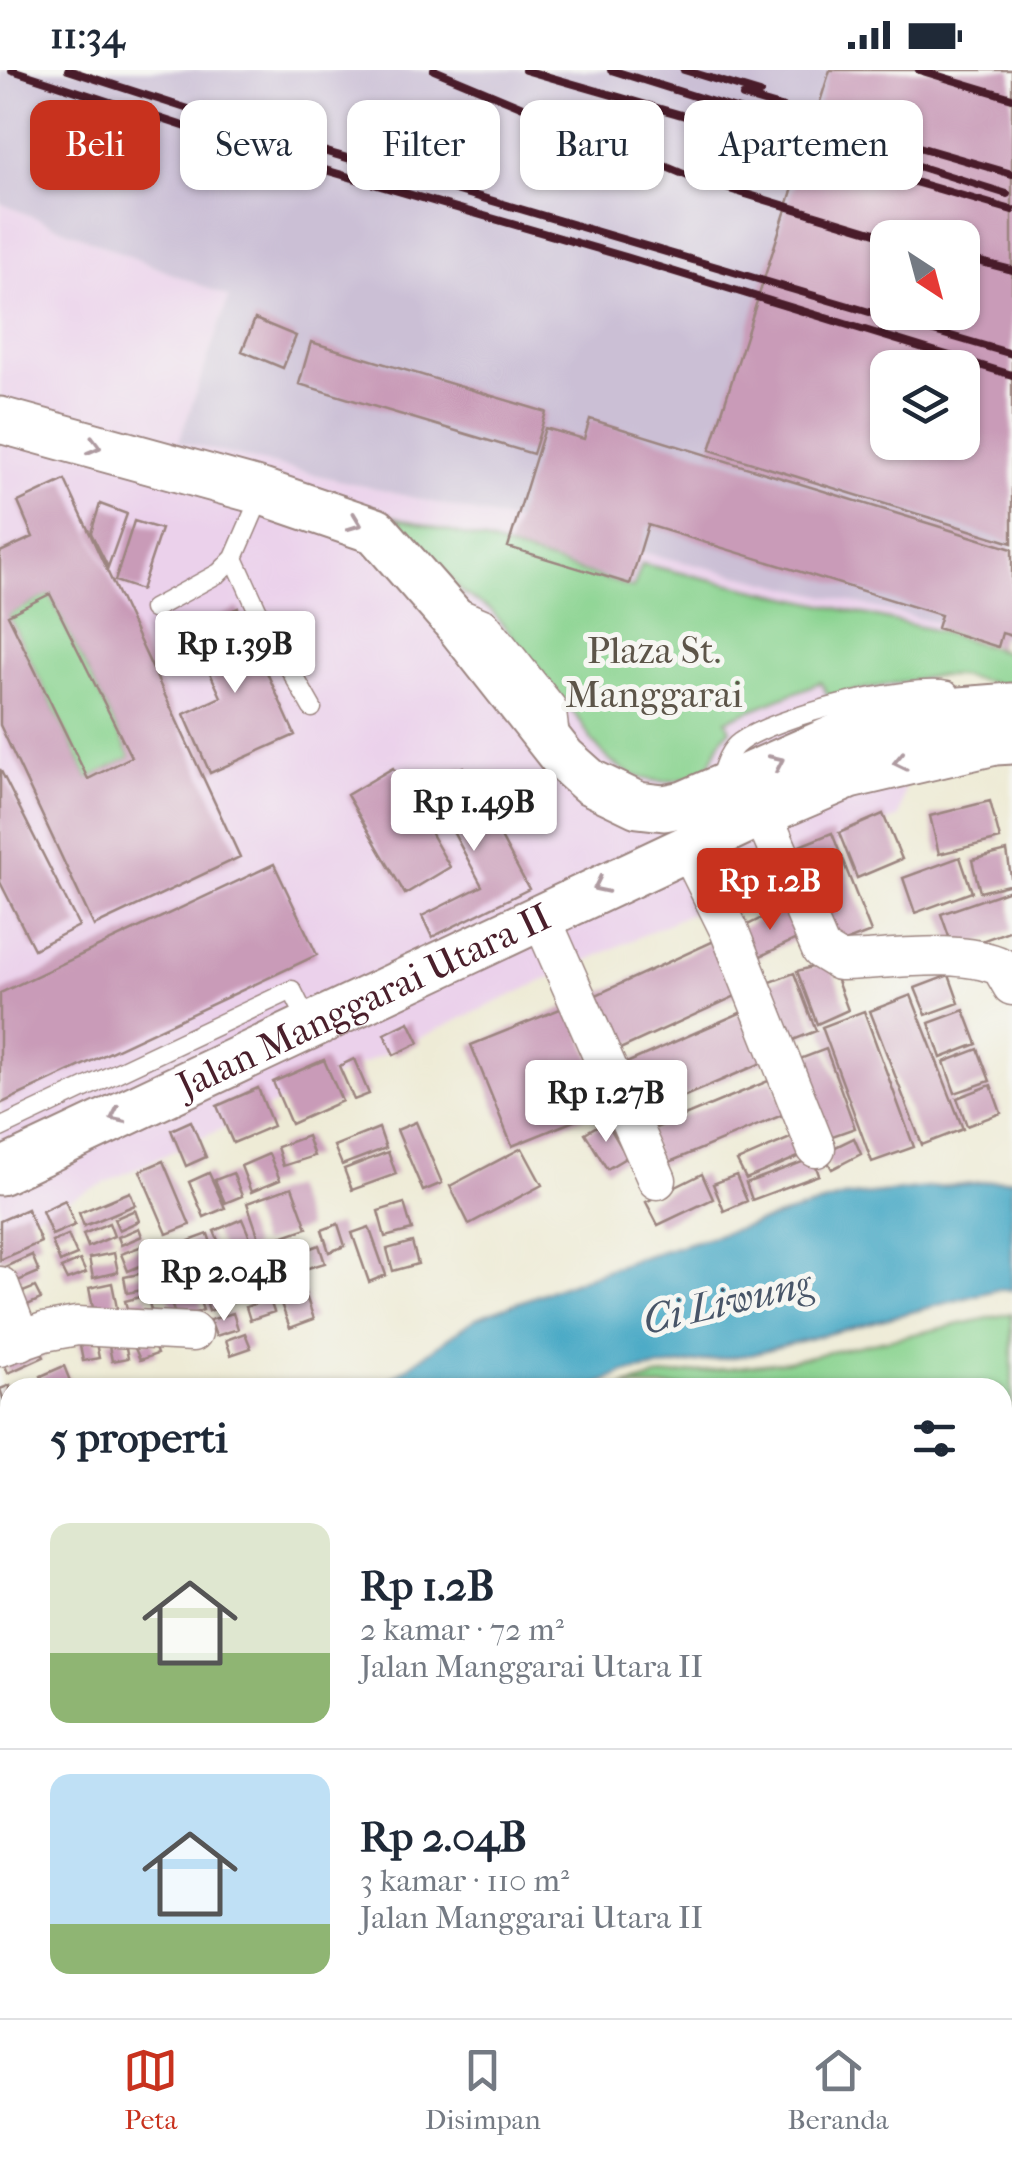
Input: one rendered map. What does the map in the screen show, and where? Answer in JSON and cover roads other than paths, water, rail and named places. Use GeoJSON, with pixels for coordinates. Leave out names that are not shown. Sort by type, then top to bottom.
{"type":"FeatureCollection","features":[{"type":"Feature","properties":{"kind":"street"},"geometry":{"type":"LineString","coordinates":[[0,420],[262,492],[376,531],[563,758],[590,782],[638,805],[664,808],[714,792],[787,756],[844,734],[934,712],[1008,718]]}},
{"type":"Feature","properties":{"kind":"street","name":"Jalan Manggarai Utara II"},"geometry":{"type":"LineString","coordinates":[[0,1172],[687,845],[865,771],[995,742],[1008,718]]}},
{"type":"Feature","properties":{"kind":"street"},"geometry":{"type":"LineString","coordinates":[[762,813],[821,950],[830,957],[855,961],[954,958],[994,964],[1012,986]]}},
{"type":"Feature","properties":{"kind":"street"},"geometry":{"type":"LineString","coordinates":[[687,845],[729,930],[816,1148]]}},
{"type":"Feature","properties":{"kind":"street"},"geometry":{"type":"LineString","coordinates":[[540,915],[658,1180]]}},
{"type":"Feature","properties":{"kind":"street"},"geometry":{"type":"LineString","coordinates":[[0,1286],[10,1344],[62,1328],[96,1325],[193,1332]]}},
{"type":"Feature","properties":{"kind":"lane"},"geometry":{"type":"LineString","coordinates":[[153,609],[220,573],[234,558],[262,492]]}},
{"type":"Feature","properties":{"kind":"lane"},"geometry":{"type":"LineString","coordinates":[[234,558],[262,620],[312,708]]}},
{"type":"Feature","properties":{"kind":"lane"},"geometry":{"type":"LineString","coordinates":[[0,1128],[292,990],[309,1024]]}},
{"type":"Feature","properties":{"kind":"water","name":"Ci Liwung"},"geometry":{"type":"Polygon","coordinates":[[[1012,1179],[1012,1290],[996,1290],[747,1355],[623,1373],[613,1378],[393,1378],[476,1318],[636,1259],[843,1197],[1012,1179]]]}},
{"type":"Feature","properties":{"kind":"railway"},"geometry":{"type":"LineString","coordinates":[[12,70],[263,152],[1012,375]]}},
{"type":"Feature","properties":{"kind":"railway"},"geometry":{"type":"LineString","coordinates":[[68,70],[269,135],[1012,354]]}},
{"type":"Feature","properties":{"kind":"railway"},"geometry":{"type":"LineString","coordinates":[[434,70],[693,178],[870,231]]}},
{"type":"Feature","properties":{"kind":"railway"},"geometry":{"type":"LineString","coordinates":[[525,70],[1012,210]]}},
{"type":"Feature","properties":{"kind":"railway"},"geometry":{"type":"LineString","coordinates":[[611,70],[1007,194]]}},
{"type":"Feature","properties":{"kind":"railway"},"geometry":{"type":"LineString","coordinates":[[684,70],[760,93]]}},
{"type":"Feature","properties":{"kind":"railway"},"geometry":{"type":"LineString","coordinates":[[919,70],[1012,98]]}},
{"type":"Feature","properties":{"kind":"railway"},"geometry":{"type":"LineString","coordinates":[[743,96],[1012,174]]}},
{"type":"Feature","properties":{"kind":"railway"},"geometry":{"type":"LineString","coordinates":[[980,262],[1012,270]]}},
{"type":"Feature","properties":{"kind":"park label","name":"Plaza St. Manggarai"},"geometry":{"type":"Point","coordinates":[654,672]}}]}
